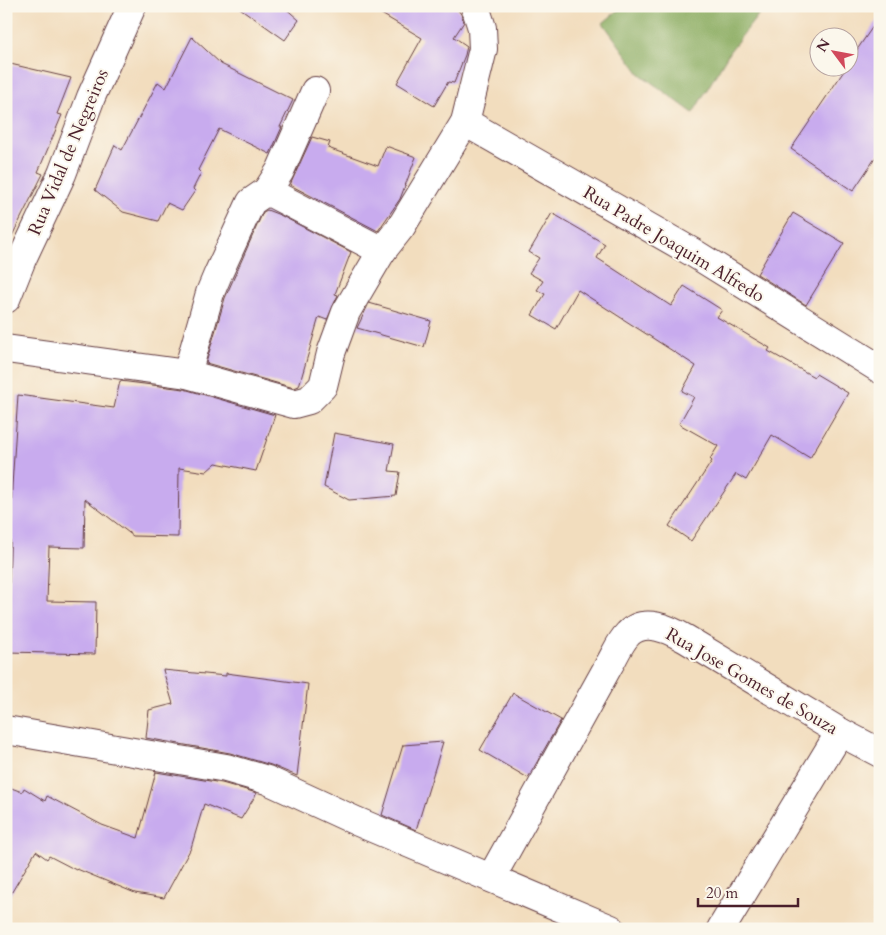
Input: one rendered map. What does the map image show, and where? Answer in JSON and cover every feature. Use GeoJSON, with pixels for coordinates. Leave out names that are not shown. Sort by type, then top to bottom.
{"type":"FeatureCollection","features":[{"type":"Feature","properties":{"kind":"street","name":"Rua Vidal de Negreiros"},"geometry":{"type":"LineString","coordinates":[[6,299],[62,174],[91,97],[132,6]]}},
{"type":"Feature","properties":{"kind":"street"},"geometry":{"type":"LineString","coordinates":[[6,349],[187,374],[294,404],[309,400],[323,386],[331,353],[346,312],[465,122],[484,49],[482,28],[475,6]]}},
{"type":"Feature","properties":{"kind":"street"},"geometry":{"type":"LineString","coordinates":[[187,374],[210,293],[251,202],[268,191],[280,171],[314,91]]}},
{"type":"Feature","properties":{"kind":"street","name":"Rua Padre Joaquim Alfredo"},"geometry":{"type":"LineString","coordinates":[[465,122],[692,252],[880,369]]}},
{"type":"Feature","properties":{"kind":"street"},"geometry":{"type":"LineString","coordinates":[[268,191],[382,252]]}},
{"type":"Feature","properties":{"kind":"street","name":"Rua Jose Gomes de Souza"},"geometry":{"type":"LineString","coordinates":[[491,878],[609,665],[628,634],[642,626],[654,626],[686,638],[840,732],[880,753]]}},
{"type":"Feature","properties":{"kind":"street"},"geometry":{"type":"LineString","coordinates":[[6,730],[226,768],[267,780],[356,821],[611,929]]}},
{"type":"Feature","properties":{"kind":"street"},"geometry":{"type":"LineString","coordinates":[[721,929],[840,732]]}},
{"type":"Feature","properties":{"kind":"green space"},"geometry":{"type":"Polygon","coordinates":[[[623,6],[777,6],[759,14],[730,51],[693,113],[640,74],[603,23],[623,6]]]}},
{"type":"Feature","properties":{"kind":"building"},"geometry":{"type":"Polygon","coordinates":[[[237,6],[283,6],[299,20],[285,40],[237,6]]]}},
{"type":"Feature","properties":{"kind":"building"},"geometry":{"type":"Polygon","coordinates":[[[368,6],[455,6],[461,14],[464,22],[454,37],[467,46],[465,55],[454,83],[448,82],[434,106],[397,83],[422,38],[368,6]]]}},
{"type":"Feature","properties":{"kind":"building"},"geometry":{"type":"Polygon","coordinates":[[[880,16],[880,151],[853,191],[791,149],[839,78],[858,78],[858,48],[880,16]]]}},
{"type":"Feature","properties":{"kind":"building"},"geometry":{"type":"Polygon","coordinates":[[[192,37],[221,64],[293,100],[270,154],[219,129],[198,170],[201,173],[193,189],[195,191],[182,210],[167,203],[158,221],[123,212],[95,190],[115,145],[122,150],[158,82],[166,88],[192,37]]]}},
{"type":"Feature","properties":{"kind":"building"},"geometry":{"type":"Polygon","coordinates":[[[6,63],[71,78],[57,114],[62,115],[38,172],[43,174],[6,248],[6,63]]]}},
{"type":"Feature","properties":{"kind":"building"},"geometry":{"type":"Polygon","coordinates":[[[312,137],[330,142],[328,148],[378,166],[386,146],[416,157],[400,199],[378,231],[290,185],[312,137]]]}},
{"type":"Feature","properties":{"kind":"building"},"geometry":{"type":"Polygon","coordinates":[[[267,210],[351,252],[335,294],[338,295],[327,320],[319,317],[299,386],[294,388],[206,363],[225,298],[263,212],[267,210]]]}},
{"type":"Feature","properties":{"kind":"building"},"geometry":{"type":"Polygon","coordinates":[[[552,213],[605,244],[597,258],[671,306],[684,286],[722,310],[717,317],[770,348],[768,351],[814,377],[816,374],[848,393],[810,458],[772,435],[746,480],[736,474],[691,541],[669,526],[712,461],[710,459],[718,446],[679,424],[694,397],[682,391],[696,366],[578,290],[556,329],[532,315],[545,294],[537,290],[543,281],[529,273],[539,258],[529,252],[552,213]]]}},
{"type":"Feature","properties":{"kind":"building"},"geometry":{"type":"Polygon","coordinates":[[[793,213],[844,243],[806,305],[757,274],[793,213]]]}},
{"type":"Feature","properties":{"kind":"building"},"geometry":{"type":"Polygon","coordinates":[[[369,303],[431,321],[424,347],[357,328],[369,303]]]}},
{"type":"Feature","properties":{"kind":"building"},"geometry":{"type":"Polygon","coordinates":[[[120,381],[184,389],[275,415],[256,471],[216,463],[206,472],[179,468],[178,537],[133,536],[85,499],[84,548],[49,547],[47,601],[96,602],[95,654],[7,652],[12,486],[18,395],[114,408],[120,381]]]}},
{"type":"Feature","properties":{"kind":"building"},"geometry":{"type":"Polygon","coordinates":[[[334,433],[394,444],[389,471],[400,472],[396,496],[349,500],[324,487],[334,433]]]}},
{"type":"Feature","properties":{"kind":"building"},"geometry":{"type":"Polygon","coordinates":[[[163,670],[226,676],[226,673],[308,684],[297,776],[271,765],[230,753],[146,738],[149,710],[173,704],[163,670]]]}},
{"type":"Feature","properties":{"kind":"building"},"geometry":{"type":"Polygon","coordinates":[[[513,693],[561,720],[528,778],[480,750],[513,693]]]}},
{"type":"Feature","properties":{"kind":"building"},"geometry":{"type":"Polygon","coordinates":[[[443,742],[416,830],[382,815],[403,745],[443,742]]]}},
{"type":"Feature","properties":{"kind":"building"},"geometry":{"type":"Polygon","coordinates":[[[156,772],[222,783],[257,793],[241,819],[204,804],[191,848],[164,898],[135,893],[76,870],[49,856],[47,859],[36,851],[6,902],[6,786],[22,792],[24,788],[45,801],[47,796],[102,825],[138,838],[156,772]]]}}]}
